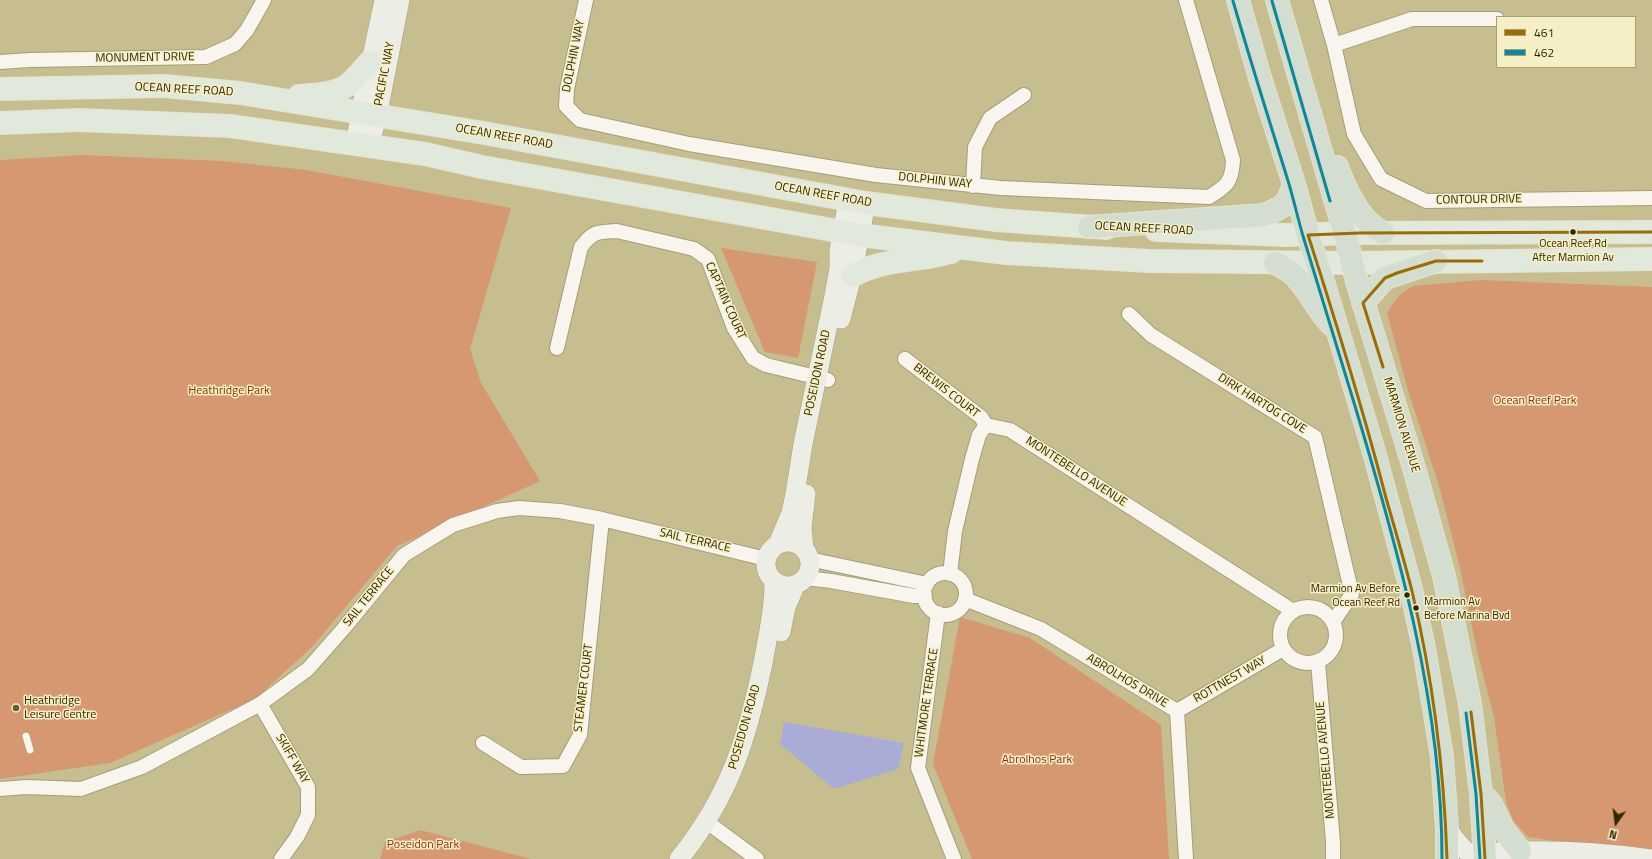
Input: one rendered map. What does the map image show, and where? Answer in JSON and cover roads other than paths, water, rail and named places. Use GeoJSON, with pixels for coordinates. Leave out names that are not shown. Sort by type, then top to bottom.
{"type":"FeatureCollection","features":[{"type":"Feature","properties":{"kind":"highway"},"geometry":{"type":"LineString","coordinates":[[1238,0],[1260,78],[1294,184],[1374,452],[1413,596],[1424,648],[1441,749],[1447,828],[1447,859]]}},
{"type":"Feature","properties":{"kind":"highway","name":"MARMION AVENUE"},"geometry":{"type":"LineString","coordinates":[[1277,0],[1345,234],[1351,262],[1414,468],[1444,576],[1470,704],[1481,794],[1486,859]]}},
{"type":"Feature","properties":{"kind":"highway"},"geometry":{"type":"LineString","coordinates":[[1286,29],[1308,63],[1330,149],[1347,191],[1368,222],[1383,233]]}},
{"type":"Feature","properties":{"kind":"highway"},"geometry":{"type":"LineString","coordinates":[[1089,226],[1264,215],[1279,209],[1289,201],[1294,184]]}},
{"type":"Feature","properties":{"kind":"highway"},"geometry":{"type":"LineString","coordinates":[[1363,303],[1385,278],[1436,261]]}},
{"type":"Feature","properties":{"kind":"highway"},"geometry":{"type":"LineString","coordinates":[[1275,262],[1294,274],[1322,315],[1337,330]]}},
{"type":"Feature","properties":{"kind":"highway"},"geometry":{"type":"LineString","coordinates":[[1481,794],[1491,804],[1503,829],[1520,850]]}},
{"type":"Feature","properties":{"kind":"main road"},"geometry":{"type":"LineString","coordinates":[[270,98],[319,95],[344,87],[350,84],[370,62]]}},
{"type":"Feature","properties":{"kind":"main road","name":"OCEAN REEF ROAD"},"geometry":{"type":"LineString","coordinates":[[0,89],[164,86],[240,93],[484,134],[857,201],[996,220],[1285,236],[1383,233],[1652,232]]}},
{"type":"Feature","properties":{"kind":"main road"},"geometry":{"type":"LineString","coordinates":[[0,122],[79,120],[230,126],[425,154],[482,167],[851,233],[1006,253],[1149,262],[1351,262],[1652,259]]}},
{"type":"Feature","properties":{"kind":"main road"},"geometry":{"type":"LineString","coordinates":[[852,276],[864,269],[883,263],[922,258],[966,249]]}},
{"type":"Feature","properties":{"kind":"street","name":"MONUMENT DRIVE"},"geometry":{"type":"LineString","coordinates":[[0,62],[206,57],[235,44],[247,30],[264,0]]}},
{"type":"Feature","properties":{"kind":"street","name":"PACIFIC WAY"},"geometry":{"type":"LineString","coordinates":[[368,115],[370,62],[384,0]]}},
{"type":"Feature","properties":{"kind":"street","name":"PACIFIC WAY"},"geometry":{"type":"LineString","coordinates":[[362,146],[368,115],[400,0]]}},
{"type":"Feature","properties":{"kind":"street","name":"DOLPHIN WAY"},"geometry":{"type":"LineString","coordinates":[[586,0],[566,89],[566,106],[580,120],[705,147],[876,175],[973,186],[1209,197],[1222,189],[1232,176],[1233,160],[1186,0]]}},
{"type":"Feature","properties":{"kind":"street","name":"CONTOUR DRIVE"},"geometry":{"type":"LineString","coordinates":[[1321,0],[1334,45],[1354,134],[1381,180],[1426,201],[1652,198]]}},
{"type":"Feature","properties":{"kind":"street"},"geometry":{"type":"LineString","coordinates":[[1334,45],[1412,19],[1496,19]]}},
{"type":"Feature","properties":{"kind":"street"},"geometry":{"type":"LineString","coordinates":[[973,186],[975,147],[990,118],[1024,95]]}},
{"type":"Feature","properties":{"kind":"street","name":"POSEIDON ROAD"},"geometry":{"type":"LineString","coordinates":[[778,544],[791,513],[803,444],[852,276],[851,233],[857,201]]}},
{"type":"Feature","properties":{"kind":"street","name":"CAPTAIN COURT"},"geometry":{"type":"LineString","coordinates":[[557,348],[581,247],[589,235],[617,231],[694,249],[708,259],[734,328],[753,358],[766,365],[822,379]]}},
{"type":"Feature","properties":{"kind":"street","name":"POSEIDON ROAD"},"geometry":{"type":"LineString","coordinates":[[806,554],[802,528],[803,514],[839,268],[839,251],[851,233]]}},
{"type":"Feature","properties":{"kind":"street","name":"DIRK HARTOG COVE"},"geometry":{"type":"LineString","coordinates":[[1129,314],[1151,335],[1315,437],[1352,594],[1333,622]]}},
{"type":"Feature","properties":{"kind":"street","name":"BREWIS COURT"},"geometry":{"type":"LineString","coordinates":[[905,359],[981,417],[986,426]]}},
{"type":"Feature","properties":{"kind":"street"},"geometry":{"type":"LineString","coordinates":[[950,574],[955,531],[972,459],[979,435],[986,426]]}},
{"type":"Feature","properties":{"kind":"street","name":"MONTEBELLO AVENUE"},"geometry":{"type":"LineString","coordinates":[[986,426],[1010,430],[1293,611]]}},
{"type":"Feature","properties":{"kind":"street","name":"SAIL TERRACE"},"geometry":{"type":"LineString","coordinates":[[0,789],[26,787],[81,789],[142,767],[260,704],[308,670],[404,555],[452,525],[496,511],[519,508],[560,511],[602,519],[766,559]]}},
{"type":"Feature","properties":{"kind":"street","name":"STEAMER COURT"},"geometry":{"type":"LineString","coordinates":[[483,743],[521,767],[563,766],[580,734],[602,519]]}},
{"type":"Feature","properties":{"kind":"street"},"geometry":{"type":"LineString","coordinates":[[926,590],[806,554],[792,542],[778,544],[770,550],[766,559],[767,571],[774,581],[784,586],[800,582],[838,582],[914,596],[926,590],[933,577],[938,574],[950,574],[958,577],[963,583],[966,591],[965,599],[960,608],[955,612],[945,614],[938,613],[930,608],[926,590]]}},
{"type":"Feature","properties":{"kind":"street"},"geometry":{"type":"LineString","coordinates":[[800,582],[809,571],[806,554]]}},
{"type":"Feature","properties":{"kind":"street","name":"POSEIDON ROAD"},"geometry":{"type":"LineString","coordinates":[[694,859],[712,825],[740,753],[751,716],[772,616],[774,581]]}},
{"type":"Feature","properties":{"kind":"street","name":"POSEIDON ROAD"},"geometry":{"type":"LineString","coordinates":[[679,859],[712,825],[740,785],[752,756],[760,730],[786,607],[800,582]]}},
{"type":"Feature","properties":{"kind":"street","name":"ABROLHOS DRIVE"},"geometry":{"type":"LineString","coordinates":[[965,599],[1041,629],[1177,711],[1186,859]]}},
{"type":"Feature","properties":{"kind":"street"},"geometry":{"type":"LineString","coordinates":[[1312,607],[1321,610],[1333,622],[1336,631],[1336,641],[1326,658],[1309,664],[1299,662],[1290,657],[1283,649],[1280,639],[1280,629],[1284,620],[1293,611],[1312,607]]}},
{"type":"Feature","properties":{"kind":"street","name":"WHITMORE TERRACE"},"geometry":{"type":"LineString","coordinates":[[938,613],[918,768],[954,859]]}},
{"type":"Feature","properties":{"kind":"street","name":"ROTTNEST WAY"},"geometry":{"type":"LineString","coordinates":[[1177,711],[1283,649]]}},
{"type":"Feature","properties":{"kind":"street","name":"MONTEBELLO AVENUE"},"geometry":{"type":"LineString","coordinates":[[1318,662],[1333,842],[1333,859]]}},
{"type":"Feature","properties":{"kind":"street","name":"SKIFF WAY"},"geometry":{"type":"LineString","coordinates":[[260,704],[308,787],[308,815],[298,837],[280,859]]}},
{"type":"Feature","properties":{"kind":"street"},"geometry":{"type":"LineString","coordinates":[[712,825],[757,859]]}},
{"type":"Feature","properties":{"kind":"street"},"geometry":{"type":"LineString","coordinates":[[1447,828],[1459,844],[1478,859]]}},
{"type":"Feature","properties":{"kind":"street"},"geometry":{"type":"LineString","coordinates":[[1486,859],[1496,852],[1520,850],[1652,859]]}},
{"type":"Feature","properties":{"kind":"lane"},"geometry":{"type":"LineString","coordinates":[[26,736],[30,750]]}},
{"type":"Feature","properties":{"kind":"water"},"geometry":{"type":"Polygon","coordinates":[[[784,722],[904,743],[898,769],[834,789],[780,744],[784,722]]]}},
{"type":"Feature","properties":{"kind":"place","name":"Ocean Reef Rd After Marmion Av"},"geometry":{"type":"Point","coordinates":[1573,232]}},
{"type":"Feature","properties":{"kind":"place","name":"Marmion Av Before Ocean Reef Rd"},"geometry":{"type":"Point","coordinates":[1407,595]}},
{"type":"Feature","properties":{"kind":"place","name":"Marmion Av Before Marina Bvd"},"geometry":{"type":"Point","coordinates":[1416,608]}},
{"type":"Feature","properties":{"kind":"place","name":"Heathridge Leisure Centre"},"geometry":{"type":"Point","coordinates":[16,708]}},
{"type":"Feature","properties":{"kind":"park label","name":"Heathridge Park"},"geometry":{"type":"Point","coordinates":[229,391]}},
{"type":"Feature","properties":{"kind":"park label","name":"Ocean Reef Park"},"geometry":{"type":"Point","coordinates":[1535,401]}},
{"type":"Feature","properties":{"kind":"park label","name":"Abrolhos Park"},"geometry":{"type":"Point","coordinates":[1037,760]}},
{"type":"Feature","properties":{"kind":"park label","name":"Poseidon Park"},"geometry":{"type":"Point","coordinates":[423,845]}}]}
